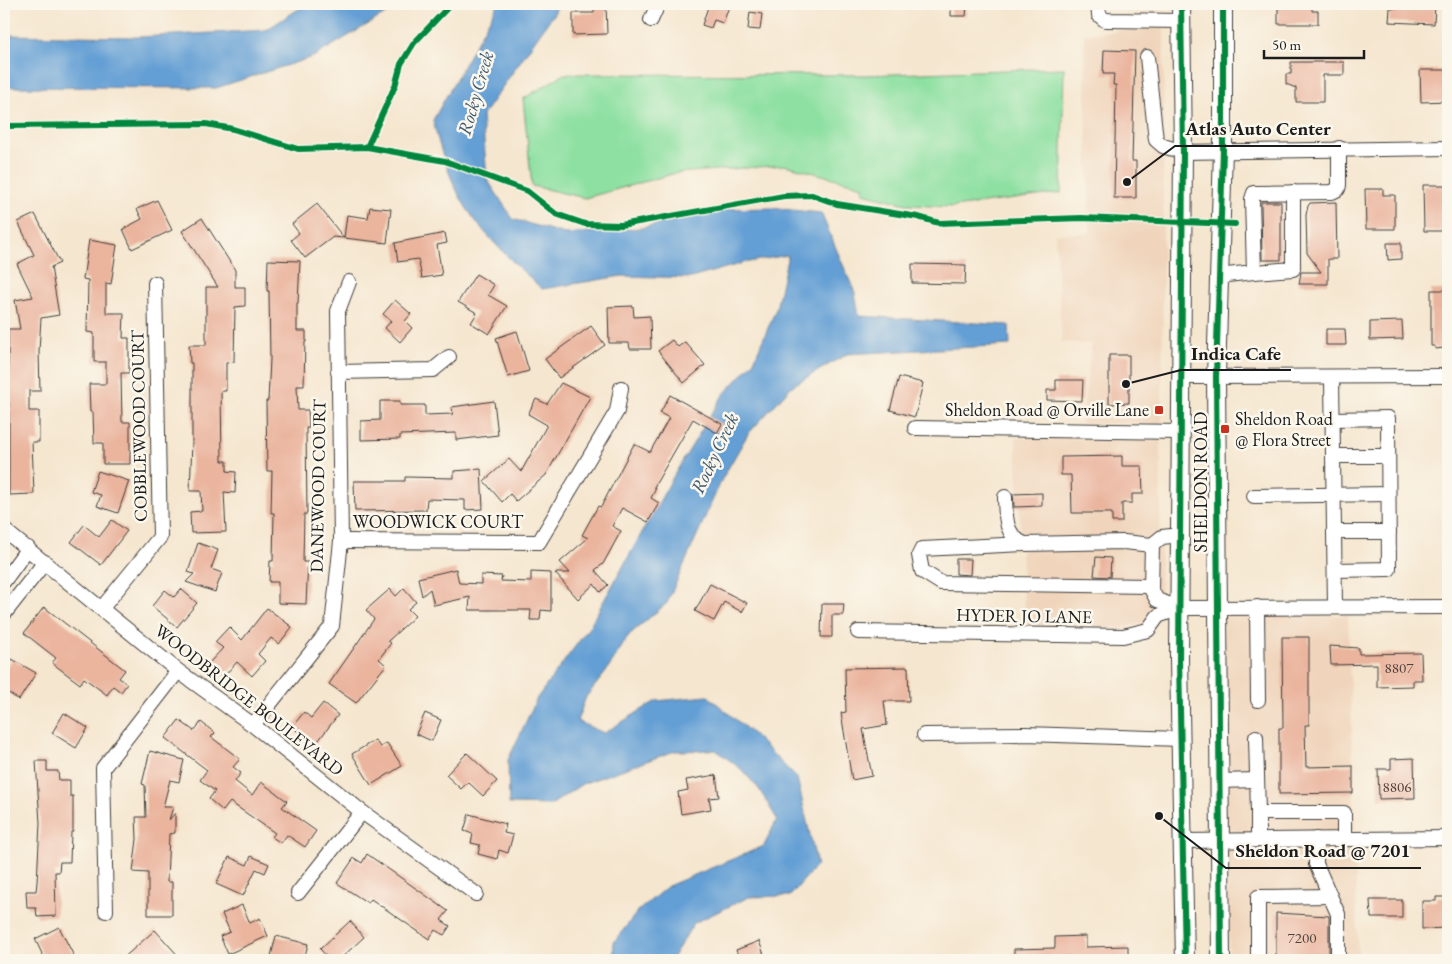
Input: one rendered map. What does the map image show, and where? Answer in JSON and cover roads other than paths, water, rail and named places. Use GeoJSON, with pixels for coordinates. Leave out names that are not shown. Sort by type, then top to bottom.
{"type":"FeatureCollection","features":[{"type":"Feature","properties":{"kind":"main road","name":"SHELDON ROAD"},"geometry":{"type":"LineString","coordinates":[[1221,960],[1216,377],[1223,150],[1224,4]]}},
{"type":"Feature","properties":{"kind":"main road","name":"SHELDON ROAD"},"geometry":{"type":"LineString","coordinates":[[1181,12],[1183,152],[1180,608],[1185,960]]}},
{"type":"Feature","properties":{"kind":"street"},"geometry":{"type":"LineString","coordinates":[[651,20],[658,4]]}},
{"type":"Feature","properties":{"kind":"street"},"geometry":{"type":"LineString","coordinates":[[1098,4],[1099,15],[1105,20],[1181,12]]}},
{"type":"Feature","properties":{"kind":"street"},"geometry":{"type":"LineString","coordinates":[[1146,57],[1156,140],[1163,146],[1183,152],[1340,148],[1448,148]]}},
{"type":"Feature","properties":{"kind":"street"},"geometry":{"type":"LineString","coordinates":[[1254,272],[1252,199],[1254,193],[1332,192],[1338,189],[1340,148]]}},
{"type":"Feature","properties":{"kind":"street"},"geometry":{"type":"LineString","coordinates":[[1218,276],[1293,270],[1293,192]]}},
{"type":"Feature","properties":{"kind":"street","name":"DANEWOOD COURT"},"geometry":{"type":"LineString","coordinates":[[253,725],[332,626],[340,541],[338,311],[349,282]]}},
{"type":"Feature","properties":{"kind":"street","name":"COBBLEWOOD COURT"},"geometry":{"type":"LineString","coordinates":[[102,608],[160,537],[155,283]]}},
{"type":"Feature","properties":{"kind":"street"},"geometry":{"type":"LineString","coordinates":[[338,372],[433,370],[449,356]]}},
{"type":"Feature","properties":{"kind":"street"},"geometry":{"type":"LineString","coordinates":[[1181,377],[1448,376]]}},
{"type":"Feature","properties":{"kind":"street"},"geometry":{"type":"LineString","coordinates":[[1332,377],[1336,607]]}},
{"type":"Feature","properties":{"kind":"street","name":"WOODWICK COURT"},"geometry":{"type":"LineString","coordinates":[[340,541],[539,542],[617,411],[621,388]]}},
{"type":"Feature","properties":{"kind":"street"},"geometry":{"type":"LineString","coordinates":[[1333,419],[1388,418],[1389,570],[1335,570]]}},
{"type":"Feature","properties":{"kind":"street"},"geometry":{"type":"LineString","coordinates":[[915,428],[1180,432]]}},
{"type":"Feature","properties":{"kind":"street"},"geometry":{"type":"LineString","coordinates":[[1334,456],[1388,456]]}},
{"type":"Feature","properties":{"kind":"street"},"geometry":{"type":"LineString","coordinates":[[1254,496],[1388,494]]}},
{"type":"Feature","properties":{"kind":"street"},"geometry":{"type":"LineString","coordinates":[[1005,497],[1006,525],[1014,539],[1024,544]]}},
{"type":"Feature","properties":{"kind":"street","name":"WOODBRIDGE BOULEVARD"},"geometry":{"type":"LineString","coordinates":[[4,530],[178,671],[253,725],[362,812],[476,894]]}},
{"type":"Feature","properties":{"kind":"street"},"geometry":{"type":"LineString","coordinates":[[1334,532],[1389,532]]}},
{"type":"Feature","properties":{"kind":"street"},"geometry":{"type":"LineString","coordinates":[[1151,586],[941,583],[922,571],[919,555],[922,549],[1024,544],[1124,542],[1152,545],[1162,537],[1180,535]]}},
{"type":"Feature","properties":{"kind":"street"},"geometry":{"type":"LineString","coordinates":[[1152,545],[1151,586],[1157,600],[1180,608],[1448,607]]}},
{"type":"Feature","properties":{"kind":"street"},"geometry":{"type":"LineString","coordinates":[[4,581],[28,548]]}},
{"type":"Feature","properties":{"kind":"street"},"geometry":{"type":"LineString","coordinates":[[4,614],[45,562]]}},
{"type":"Feature","properties":{"kind":"street"},"geometry":{"type":"LineString","coordinates":[[1257,607],[1258,700]]}},
{"type":"Feature","properties":{"kind":"street","name":"HYDER JO LANE"},"geometry":{"type":"LineString","coordinates":[[858,632],[1123,636],[1148,630],[1158,616],[1180,608]]}},
{"type":"Feature","properties":{"kind":"street"},"geometry":{"type":"LineString","coordinates":[[106,911],[103,768],[178,671]]}},
{"type":"Feature","properties":{"kind":"street"},"geometry":{"type":"LineString","coordinates":[[924,735],[1026,734],[1181,739]]}},
{"type":"Feature","properties":{"kind":"street"},"geometry":{"type":"LineString","coordinates":[[1256,737],[1258,840]]}},
{"type":"Feature","properties":{"kind":"street"},"geometry":{"type":"LineString","coordinates":[[1219,780],[1257,780]]}},
{"type":"Feature","properties":{"kind":"street"},"geometry":{"type":"LineString","coordinates":[[298,893],[362,812]]}},
{"type":"Feature","properties":{"kind":"street"},"geometry":{"type":"LineString","coordinates":[[1258,813],[1344,813],[1344,839]]}},
{"type":"Feature","properties":{"kind":"street"},"geometry":{"type":"LineString","coordinates":[[1182,841],[1448,838]]}},
{"type":"Feature","properties":{"kind":"street"},"geometry":{"type":"LineString","coordinates":[[1316,839],[1316,864],[1338,914],[1338,960]]}},
{"type":"Feature","properties":{"kind":"street"},"geometry":{"type":"LineString","coordinates":[[1258,960],[1258,897],[1330,896]]}},
{"type":"Feature","properties":{"kind":"water"},"geometry":{"type":"Polygon","coordinates":[[[306,4],[402,4],[313,57],[216,88],[4,87],[4,35],[138,37],[266,30],[306,4]]]}},
{"type":"Feature","properties":{"kind":"water","name":"Rocky Creek"},"geometry":{"type":"Polygon","coordinates":[[[498,4],[558,4],[555,12],[482,116],[487,179],[513,219],[565,234],[641,228],[721,209],[773,208],[821,213],[855,293],[859,316],[1009,325],[1010,345],[847,354],[792,386],[748,434],[722,479],[667,603],[629,635],[606,672],[586,697],[577,721],[604,733],[656,701],[708,696],[754,735],[797,778],[817,865],[790,896],[749,897],[694,923],[671,960],[613,960],[614,942],[638,911],[668,886],[764,846],[777,819],[759,789],[741,769],[716,750],[675,751],[582,784],[551,805],[509,804],[508,760],[537,698],[588,629],[677,470],[723,395],[753,363],[776,309],[788,255],[743,263],[691,278],[622,276],[542,289],[490,238],[471,215],[454,185],[433,120],[498,4]]]}},
{"type":"Feature","properties":{"kind":"place","name":"Atlas Auto Center"},"geometry":{"type":"Point","coordinates":[1127,182]}},
{"type":"Feature","properties":{"kind":"place","name":"Indica Cafe"},"geometry":{"type":"Point","coordinates":[1126,384]}},
{"type":"Feature","properties":{"kind":"place","name":"Sheldon Road @ Orville Lane"},"geometry":{"type":"Point","coordinates":[1159,410]}},
{"type":"Feature","properties":{"kind":"place","name":"Sheldon Road @ Flora Street"},"geometry":{"type":"Point","coordinates":[1225,429]}},
{"type":"Feature","properties":{"kind":"place","name":"Sheldon Road @ 7201"},"geometry":{"type":"Point","coordinates":[1159,816]}}]}
